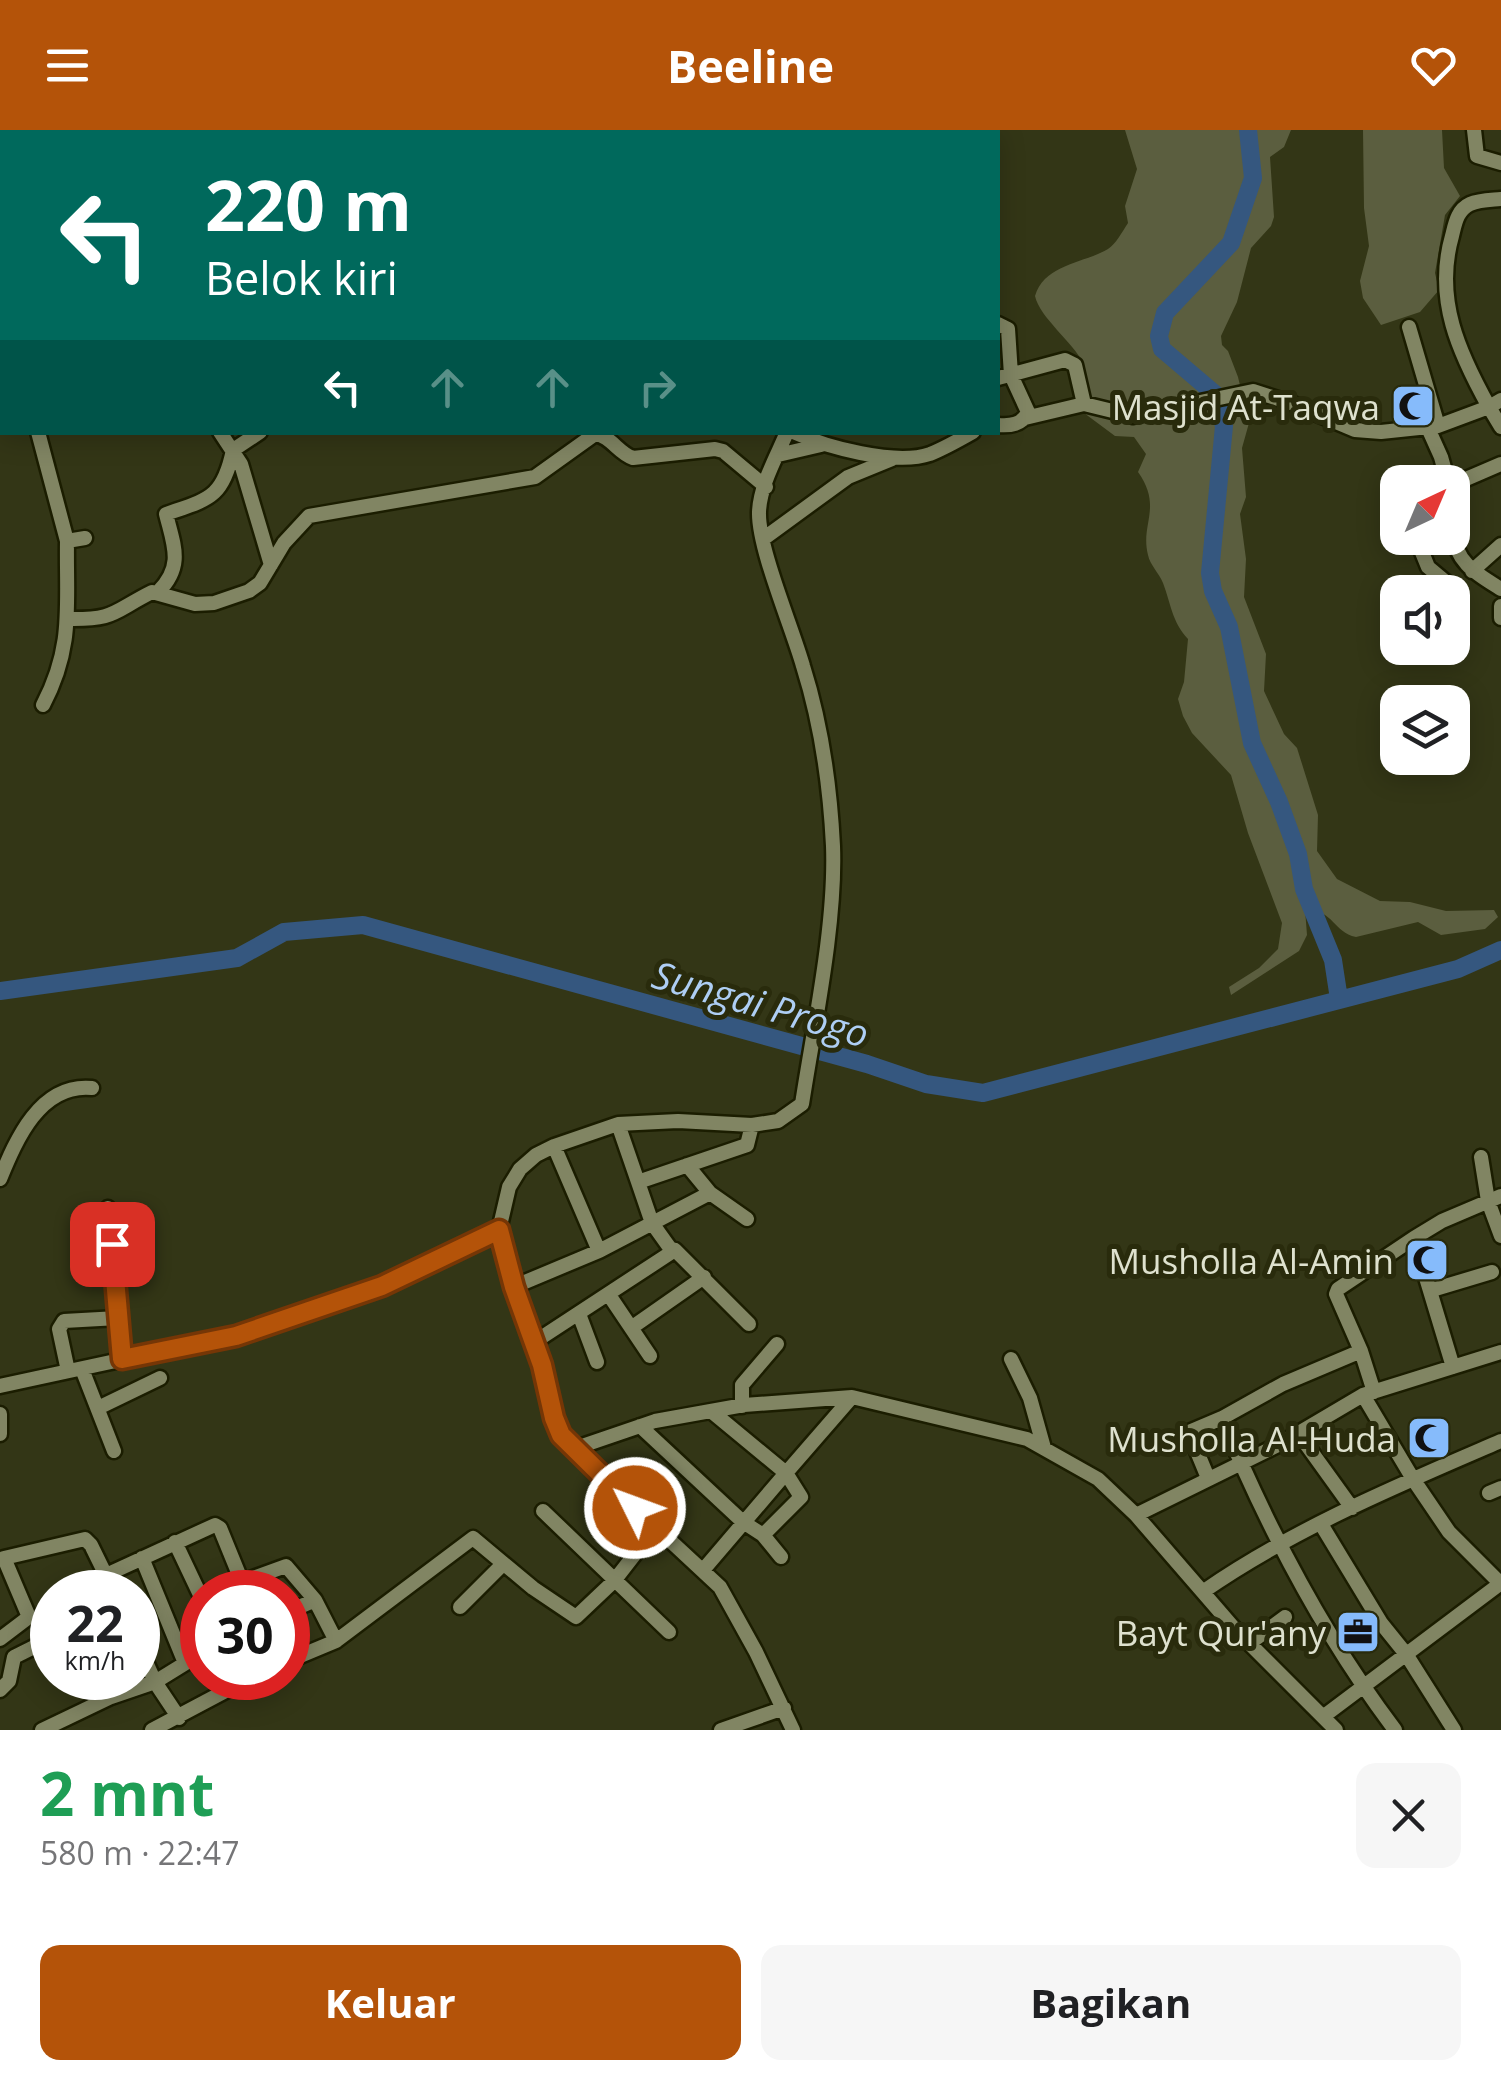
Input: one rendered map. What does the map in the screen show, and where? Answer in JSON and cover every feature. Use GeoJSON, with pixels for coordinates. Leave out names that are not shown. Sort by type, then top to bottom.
{"type":"FeatureCollection","features":[{"type":"Feature","properties":{"kind":"street"},"geometry":{"type":"LineString","coordinates":[[1474,130],[1477,156],[1501,163]]}},
{"type":"Feature","properties":{"kind":"street"},"geometry":{"type":"LineString","coordinates":[[1501,199],[1471,203],[1460,211],[1444,264],[1450,320],[1463,356],[1495,404],[1501,427]]}},
{"type":"Feature","properties":{"kind":"street"},"geometry":{"type":"LineString","coordinates":[[1000,325],[1008,329],[1004,377],[1027,407],[1025,418]]}},
{"type":"Feature","properties":{"kind":"street"},"geometry":{"type":"LineString","coordinates":[[1409,327],[1444,465]]}},
{"type":"Feature","properties":{"kind":"street"},"geometry":{"type":"LineString","coordinates":[[1004,377],[1068,360],[1076,366],[1084,404]]}},
{"type":"Feature","properties":{"kind":"street"},"geometry":{"type":"LineString","coordinates":[[1000,424],[1010,426],[1025,418],[1084,404],[1133,416],[1253,392],[1368,432],[1433,427],[1495,404]]}},
{"type":"Feature","properties":{"kind":"street"},"geometry":{"type":"LineString","coordinates":[[39,435],[67,541],[68,633],[62,666],[43,705]]}},
{"type":"Feature","properties":{"kind":"street"},"geometry":{"type":"LineString","coordinates":[[222,435],[240,464],[271,565]]}},
{"type":"Feature","properties":{"kind":"street"},"geometry":{"type":"LineString","coordinates":[[158,592],[172,576],[176,564],[166,514],[218,491],[229,471],[233,450],[256,435]]}},
{"type":"Feature","properties":{"kind":"street"},"geometry":{"type":"LineString","coordinates":[[67,619],[99,620],[158,592],[194,604],[214,603],[254,589],[297,526],[309,516],[535,477],[595,435]]}},
{"type":"Feature","properties":{"kind":"street"},"geometry":{"type":"LineString","coordinates":[[603,435],[633,458],[723,450],[766,486]]}},
{"type":"Feature","properties":{"kind":"street"},"geometry":{"type":"LineString","coordinates":[[788,435],[766,486],[759,514],[805,671],[826,766],[833,850],[820,986],[802,1104],[778,1121],[618,1124],[554,1146],[520,1169],[509,1188],[499,1230],[561,1435],[720,1586],[793,1730]]}},
{"type":"Feature","properties":{"kind":"street"},"geometry":{"type":"LineString","coordinates":[[798,435],[893,458]]}},
{"type":"Feature","properties":{"kind":"street"},"geometry":{"type":"LineString","coordinates":[[764,539],[848,477],[893,458],[929,454],[966,435]]}},
{"type":"Feature","properties":{"kind":"street"},"geometry":{"type":"LineString","coordinates":[[778,455],[827,444]]}},
{"type":"Feature","properties":{"kind":"street"},"geometry":{"type":"LineString","coordinates":[[1470,477],[1501,465]]}},
{"type":"Feature","properties":{"kind":"street"},"geometry":{"type":"LineString","coordinates":[[67,541],[84,538]]}},
{"type":"Feature","properties":{"kind":"street"},"geometry":{"type":"LineString","coordinates":[[1472,571],[1501,545]]}},
{"type":"Feature","properties":{"kind":"street"},"geometry":{"type":"LineString","coordinates":[[1423,555],[1428,567],[1438,575]]}},
{"type":"Feature","properties":{"kind":"street"},"geometry":{"type":"LineString","coordinates":[[1458,555],[1472,571],[1501,589]]}},
{"type":"Feature","properties":{"kind":"street"},"geometry":{"type":"LineString","coordinates":[[1501,606],[1501,618]]}},
{"type":"Feature","properties":{"kind":"street"},"geometry":{"type":"LineString","coordinates":[[0,1180],[20,1130],[54,1097],[78,1086],[92,1088]]}},
{"type":"Feature","properties":{"kind":"street"},"geometry":{"type":"LineString","coordinates":[[618,1124],[652,1223],[672,1251]]}},
{"type":"Feature","properties":{"kind":"street"},"geometry":{"type":"LineString","coordinates":[[638,1182],[748,1144],[752,1124]]}},
{"type":"Feature","properties":{"kind":"street"},"geometry":{"type":"LineString","coordinates":[[554,1146],[598,1251]]}},
{"type":"Feature","properties":{"kind":"street"},"geometry":{"type":"LineString","coordinates":[[1481,1157],[1495,1198],[1501,1236]]}},
{"type":"Feature","properties":{"kind":"street"},"geometry":{"type":"LineString","coordinates":[[688,1165],[710,1192],[747,1219]]}},
{"type":"Feature","properties":{"kind":"street"},"geometry":{"type":"LineString","coordinates":[[514,1287],[582,1261],[710,1192]]}},
{"type":"Feature","properties":{"kind":"street"},"geometry":{"type":"LineString","coordinates":[[1324,1716],[1501,1584],[1450,1532],[1413,1478],[1368,1393],[1361,1351],[1336,1294],[1364,1269],[1442,1221],[1495,1198]]}},
{"type":"Feature","properties":{"kind":"street"},"geometry":{"type":"LineString","coordinates":[[108,1208],[122,1359]]}},
{"type":"Feature","properties":{"kind":"street"},"geometry":{"type":"LineString","coordinates":[[1,1384],[236,1336],[382,1286],[499,1230]]}},
{"type":"Feature","properties":{"kind":"street"},"geometry":{"type":"LineString","coordinates":[[1414,1238],[1453,1367]]}},
{"type":"Feature","properties":{"kind":"street"},"geometry":{"type":"LineString","coordinates":[[533,1342],[678,1250],[749,1324]]}},
{"type":"Feature","properties":{"kind":"street"},"geometry":{"type":"LineString","coordinates":[[1432,1290],[1492,1272]]}},
{"type":"Feature","properties":{"kind":"street"},"geometry":{"type":"LineString","coordinates":[[631,1328],[704,1277]]}},
{"type":"Feature","properties":{"kind":"street"},"geometry":{"type":"LineString","coordinates":[[608,1295],[650,1356]]}},
{"type":"Feature","properties":{"kind":"street"},"geometry":{"type":"LineString","coordinates":[[579,1314],[597,1362]]}},
{"type":"Feature","properties":{"kind":"street"},"geometry":{"type":"LineString","coordinates":[[114,1450],[59,1329],[64,1321],[118,1318]]}},
{"type":"Feature","properties":{"kind":"street"},"geometry":{"type":"LineString","coordinates":[[742,1406],[742,1385],[777,1344]]}},
{"type":"Feature","properties":{"kind":"street"},"geometry":{"type":"LineString","coordinates":[[1208,1478],[1189,1432],[1283,1384],[1361,1351]]}},
{"type":"Feature","properties":{"kind":"street"},"geometry":{"type":"LineString","coordinates":[[1136,1516],[1241,1464],[1368,1393],[1501,1352]]}},
{"type":"Feature","properties":{"kind":"street"},"geometry":{"type":"LineString","coordinates":[[1011,1359],[1030,1398],[1044,1448]]}},
{"type":"Feature","properties":{"kind":"street"},"geometry":{"type":"LineString","coordinates":[[98,1408],[160,1378]]}},
{"type":"Feature","properties":{"kind":"street"},"geometry":{"type":"LineString","coordinates":[[573,1449],[640,1426],[711,1411],[852,1397],[1027,1439],[1098,1479],[1136,1516],[1182,1572],[1336,1730]]}},
{"type":"Feature","properties":{"kind":"street"},"geometry":{"type":"LineString","coordinates":[[704,1569],[852,1397]]}},
{"type":"Feature","properties":{"kind":"street"},"geometry":{"type":"LineString","coordinates":[[711,1411],[786,1473],[801,1494],[763,1536]]}},
{"type":"Feature","properties":{"kind":"street"},"geometry":{"type":"LineString","coordinates":[[0,1414],[0,1434]]}},
{"type":"Feature","properties":{"kind":"street"},"geometry":{"type":"LineString","coordinates":[[1222,1418],[1281,1544],[1340,1651],[1395,1730]]}},
{"type":"Feature","properties":{"kind":"street"},"geometry":{"type":"LineString","coordinates":[[640,1426],[781,1556]]}},
{"type":"Feature","properties":{"kind":"street"},"geometry":{"type":"LineString","coordinates":[[1298,1432],[1352,1508]]}},
{"type":"Feature","properties":{"kind":"street"},"geometry":{"type":"LineString","coordinates":[[1204,1592],[1281,1544],[1413,1478],[1501,1441]]}},
{"type":"Feature","properties":{"kind":"street"},"geometry":{"type":"LineString","coordinates":[[543,1511],[669,1632]]}},
{"type":"Feature","properties":{"kind":"street"},"geometry":{"type":"LineString","coordinates":[[1321,1524],[1381,1623],[1406,1654],[1454,1730]]}},
{"type":"Feature","properties":{"kind":"street"},"geometry":{"type":"LineString","coordinates":[[117,1570],[218,1526],[237,1570]]}},
{"type":"Feature","properties":{"kind":"street"},"geometry":{"type":"LineString","coordinates":[[310,1652],[336,1641],[468,1540],[476,1538],[503,1564],[574,1617],[580,1616],[614,1581],[656,1527]]}},
{"type":"Feature","properties":{"kind":"street"},"geometry":{"type":"LineString","coordinates":[[0,1639],[29,1617],[2,1559],[80,1538],[91,1545],[104,1570]]}},
{"type":"Feature","properties":{"kind":"street"},"geometry":{"type":"LineString","coordinates":[[175,1542],[188,1570]]}},
{"type":"Feature","properties":{"kind":"street"},"geometry":{"type":"LineString","coordinates":[[142,1558],[180,1651]]}},
{"type":"Feature","properties":{"kind":"street"},"geometry":{"type":"LineString","coordinates":[[460,1607],[503,1564]]}},
{"type":"Feature","properties":{"kind":"street"},"geometry":{"type":"LineString","coordinates":[[310,1595],[336,1641]]}},
{"type":"Feature","properties":{"kind":"street"},"geometry":{"type":"LineString","coordinates":[[310,1602],[314,1600]]}},
{"type":"Feature","properties":{"kind":"street"},"geometry":{"type":"LineString","coordinates":[[1250,1643],[1285,1617]]}},
{"type":"Feature","properties":{"kind":"street"},"geometry":{"type":"LineString","coordinates":[[0,1690],[10,1681],[14,1657],[30,1649]]}},
{"type":"Feature","properties":{"kind":"street"},"geometry":{"type":"LineString","coordinates":[[160,1691],[179,1718]]}},
{"type":"Feature","properties":{"kind":"street"},"geometry":{"type":"LineString","coordinates":[[43,1730],[105,1700]]}},
{"type":"Feature","properties":{"kind":"street"},"geometry":{"type":"LineString","coordinates":[[152,1730],[210,1700]]}},
{"type":"Feature","properties":{"kind":"street"},"geometry":{"type":"LineString","coordinates":[[721,1730],[784,1708]]}},
{"type":"Feature","properties":{"kind":"green space"},"geometry":{"type":"Polygon","coordinates":[[[1125,130],[1291,130],[1284,147],[1270,157],[1274,217],[1271,226],[1251,248],[1237,302],[1221,336],[1238,377],[1249,423],[1242,448],[1246,497],[1240,514],[1246,559],[1244,597],[1266,654],[1264,691],[1284,734],[1297,748],[1318,815],[1317,851],[1337,879],[1380,901],[1410,902],[1446,911],[1494,910],[1498,917],[1485,929],[1441,935],[1418,922],[1356,937],[1328,917],[1305,909],[1307,935],[1299,951],[1231,995],[1229,987],[1259,968],[1278,949],[1282,923],[1231,775],[1192,733],[1178,699],[1184,682],[1188,639],[1175,619],[1148,555],[1149,495],[1138,472],[1146,454],[1134,437],[1115,436],[1080,410],[1073,380],[1084,364],[1043,313],[1035,296],[1040,285],[1056,271],[1111,247],[1128,223],[1125,206],[1137,169],[1125,130]]]}},
{"type":"Feature","properties":{"kind":"green space"},"geometry":{"type":"Polygon","coordinates":[[[1363,130],[1442,130],[1444,168],[1460,196],[1445,215],[1435,273],[1439,290],[1420,312],[1381,325],[1363,298],[1360,281],[1369,246],[1364,208],[1363,130]]]}},
{"type":"Feature","properties":{"kind":"waterway"},"geometry":{"type":"LineString","coordinates":[[1248,130],[1253,178],[1231,243],[1165,313],[1159,336],[1162,349],[1215,394],[1224,426],[1210,573],[1213,591],[1229,627],[1252,743],[1298,854],[1304,889],[1333,960],[1339,999]]}},
{"type":"Feature","properties":{"kind":"waterway","name":"Sungai Progo"},"geometry":{"type":"LineString","coordinates":[[0,991],[237,958],[284,932],[363,925],[867,1064],[926,1084],[983,1093],[1458,969],[1501,950]]}},
{"type":"Feature","properties":{"kind":"place","name":"Masjid At-Taqwa"},"geometry":{"type":"Point","coordinates":[1413,406]}},
{"type":"Feature","properties":{"kind":"place","name":"Musholla Al-Amin"},"geometry":{"type":"Point","coordinates":[1427,1260]}},
{"type":"Feature","properties":{"kind":"place","name":"Musholla Al-Huda"},"geometry":{"type":"Point","coordinates":[1429,1438]}},
{"type":"Feature","properties":{"kind":"place","name":"Bayt Qur'any"},"geometry":{"type":"Point","coordinates":[1358,1632]}},
{"type":"Feature","properties":{"kind":"route"},"geometry":{"type":"LineString","coordinates":[[112,1244],[122,1359],[236,1336],[382,1286],[499,1230],[561,1435],[635,1508]]}}]}
